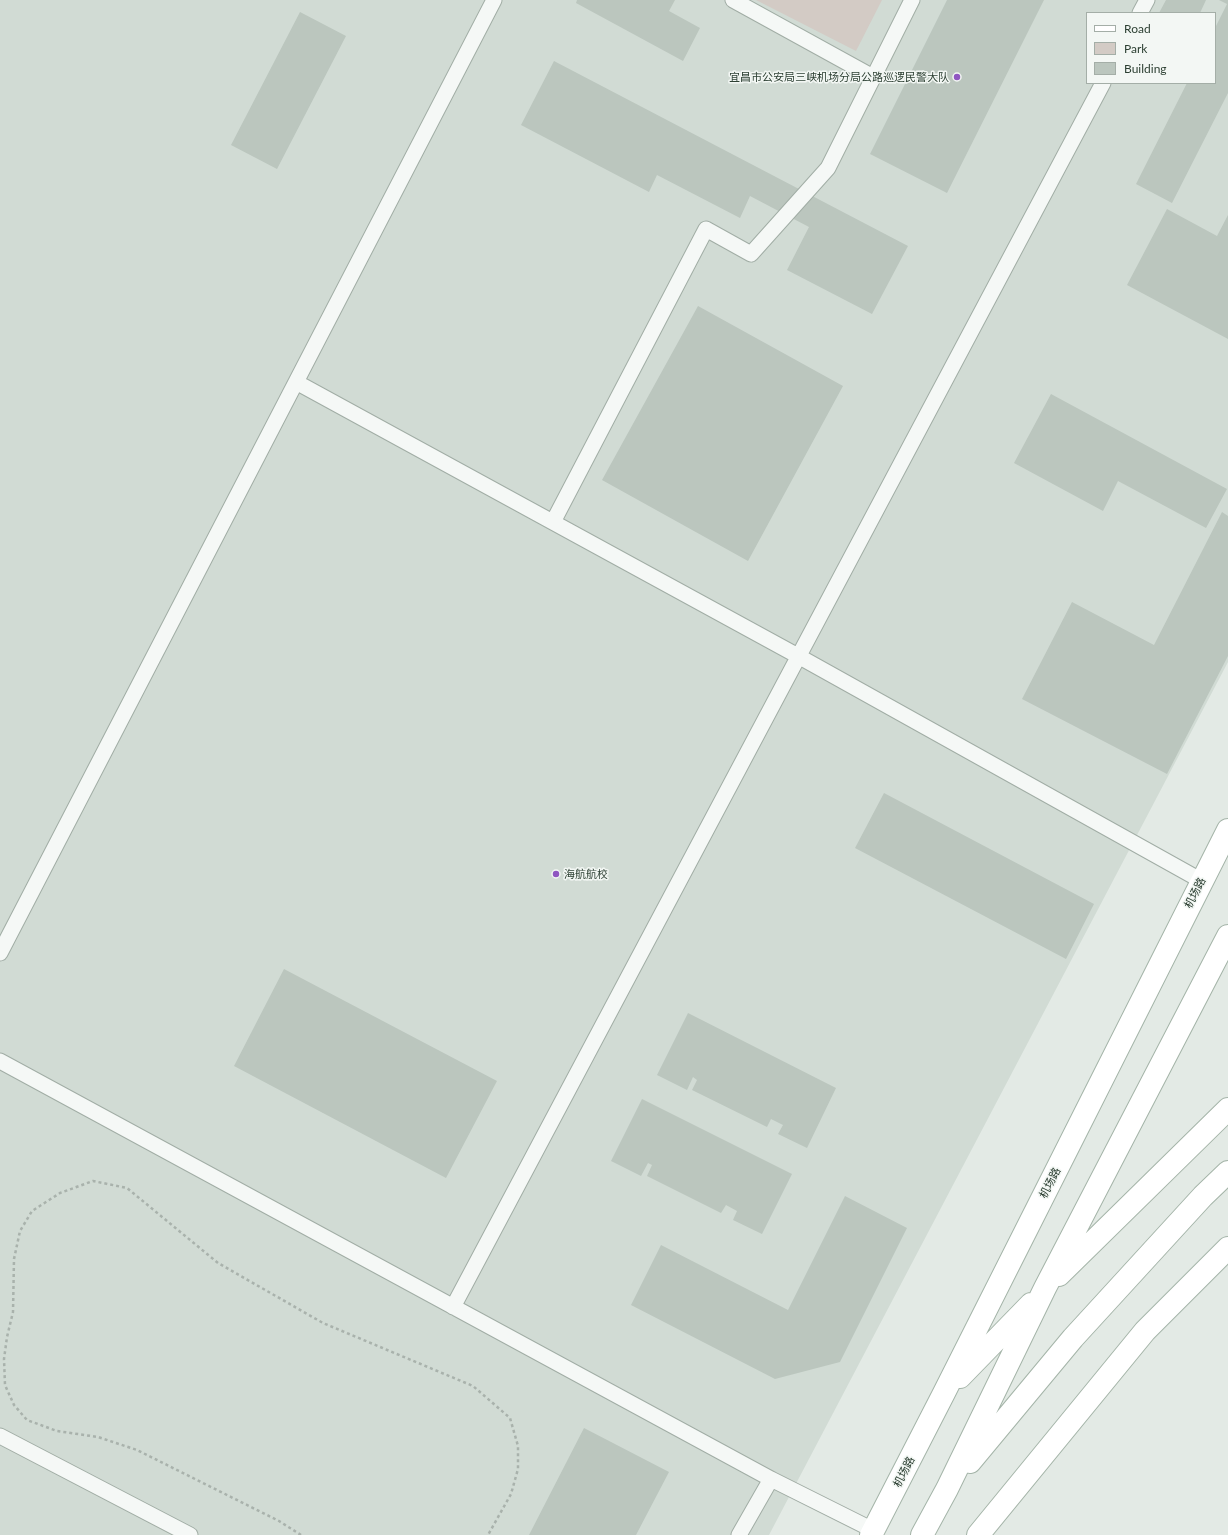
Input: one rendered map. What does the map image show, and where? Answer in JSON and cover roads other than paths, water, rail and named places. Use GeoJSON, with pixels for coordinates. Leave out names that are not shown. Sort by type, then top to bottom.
{"type":"FeatureCollection","features":[{"type":"Feature","properties":{"kind":"main road","name":"机场路"},"geometry":{"type":"LineString","coordinates":[[872,1533],[1228,830]]}},
{"type":"Feature","properties":{"kind":"main road"},"geometry":{"type":"LineString","coordinates":[[922,1535],[947,1489],[1045,1288],[1228,936]]}},
{"type":"Feature","properties":{"kind":"main road"},"geometry":{"type":"LineString","coordinates":[[944,1393],[1045,1288],[1228,1109]]}},
{"type":"Feature","properties":{"kind":"main road"},"geometry":{"type":"LineString","coordinates":[[947,1489],[1072,1338],[1203,1196],[1228,1172]]}},
{"type":"Feature","properties":{"kind":"main road"},"geometry":{"type":"LineString","coordinates":[[978,1535],[1145,1332],[1228,1248]]}},
{"type":"Feature","properties":{"kind":"lane"},"geometry":{"type":"LineString","coordinates":[[0,953],[494,0]]}},
{"type":"Feature","properties":{"kind":"lane"},"geometry":{"type":"LineString","coordinates":[[733,0],[873,77]]}},
{"type":"Feature","properties":{"kind":"lane"},"geometry":{"type":"LineString","coordinates":[[553,522],[706,229],[751,254],[828,168],[912,0]]}},
{"type":"Feature","properties":{"kind":"lane"},"geometry":{"type":"LineString","coordinates":[[1141,12],[1147,0]]}},
{"type":"Feature","properties":{"kind":"lane"},"geometry":{"type":"LineString","coordinates":[[454,1307],[1102,84]]}},
{"type":"Feature","properties":{"kind":"lane"},"geometry":{"type":"LineString","coordinates":[[296,382],[798,656],[1202,881]]}},
{"type":"Feature","properties":{"kind":"lane"},"geometry":{"type":"LineString","coordinates":[[0,1061],[872,1533]]}},
{"type":"Feature","properties":{"kind":"lane"},"geometry":{"type":"LineString","coordinates":[[0,1436],[190,1535]]}},
{"type":"Feature","properties":{"kind":"lane"},"geometry":{"type":"LineString","coordinates":[[739,1535],[771,1479]]}},
{"type":"Feature","properties":{"kind":"place","name":"宜昌市公安局三峡机场分局公路巡逻民警大队"},"geometry":{"type":"Point","coordinates":[957,77]}},
{"type":"Feature","properties":{"kind":"place","name":"海航航校"},"geometry":{"type":"Point","coordinates":[556,874]}}]}
